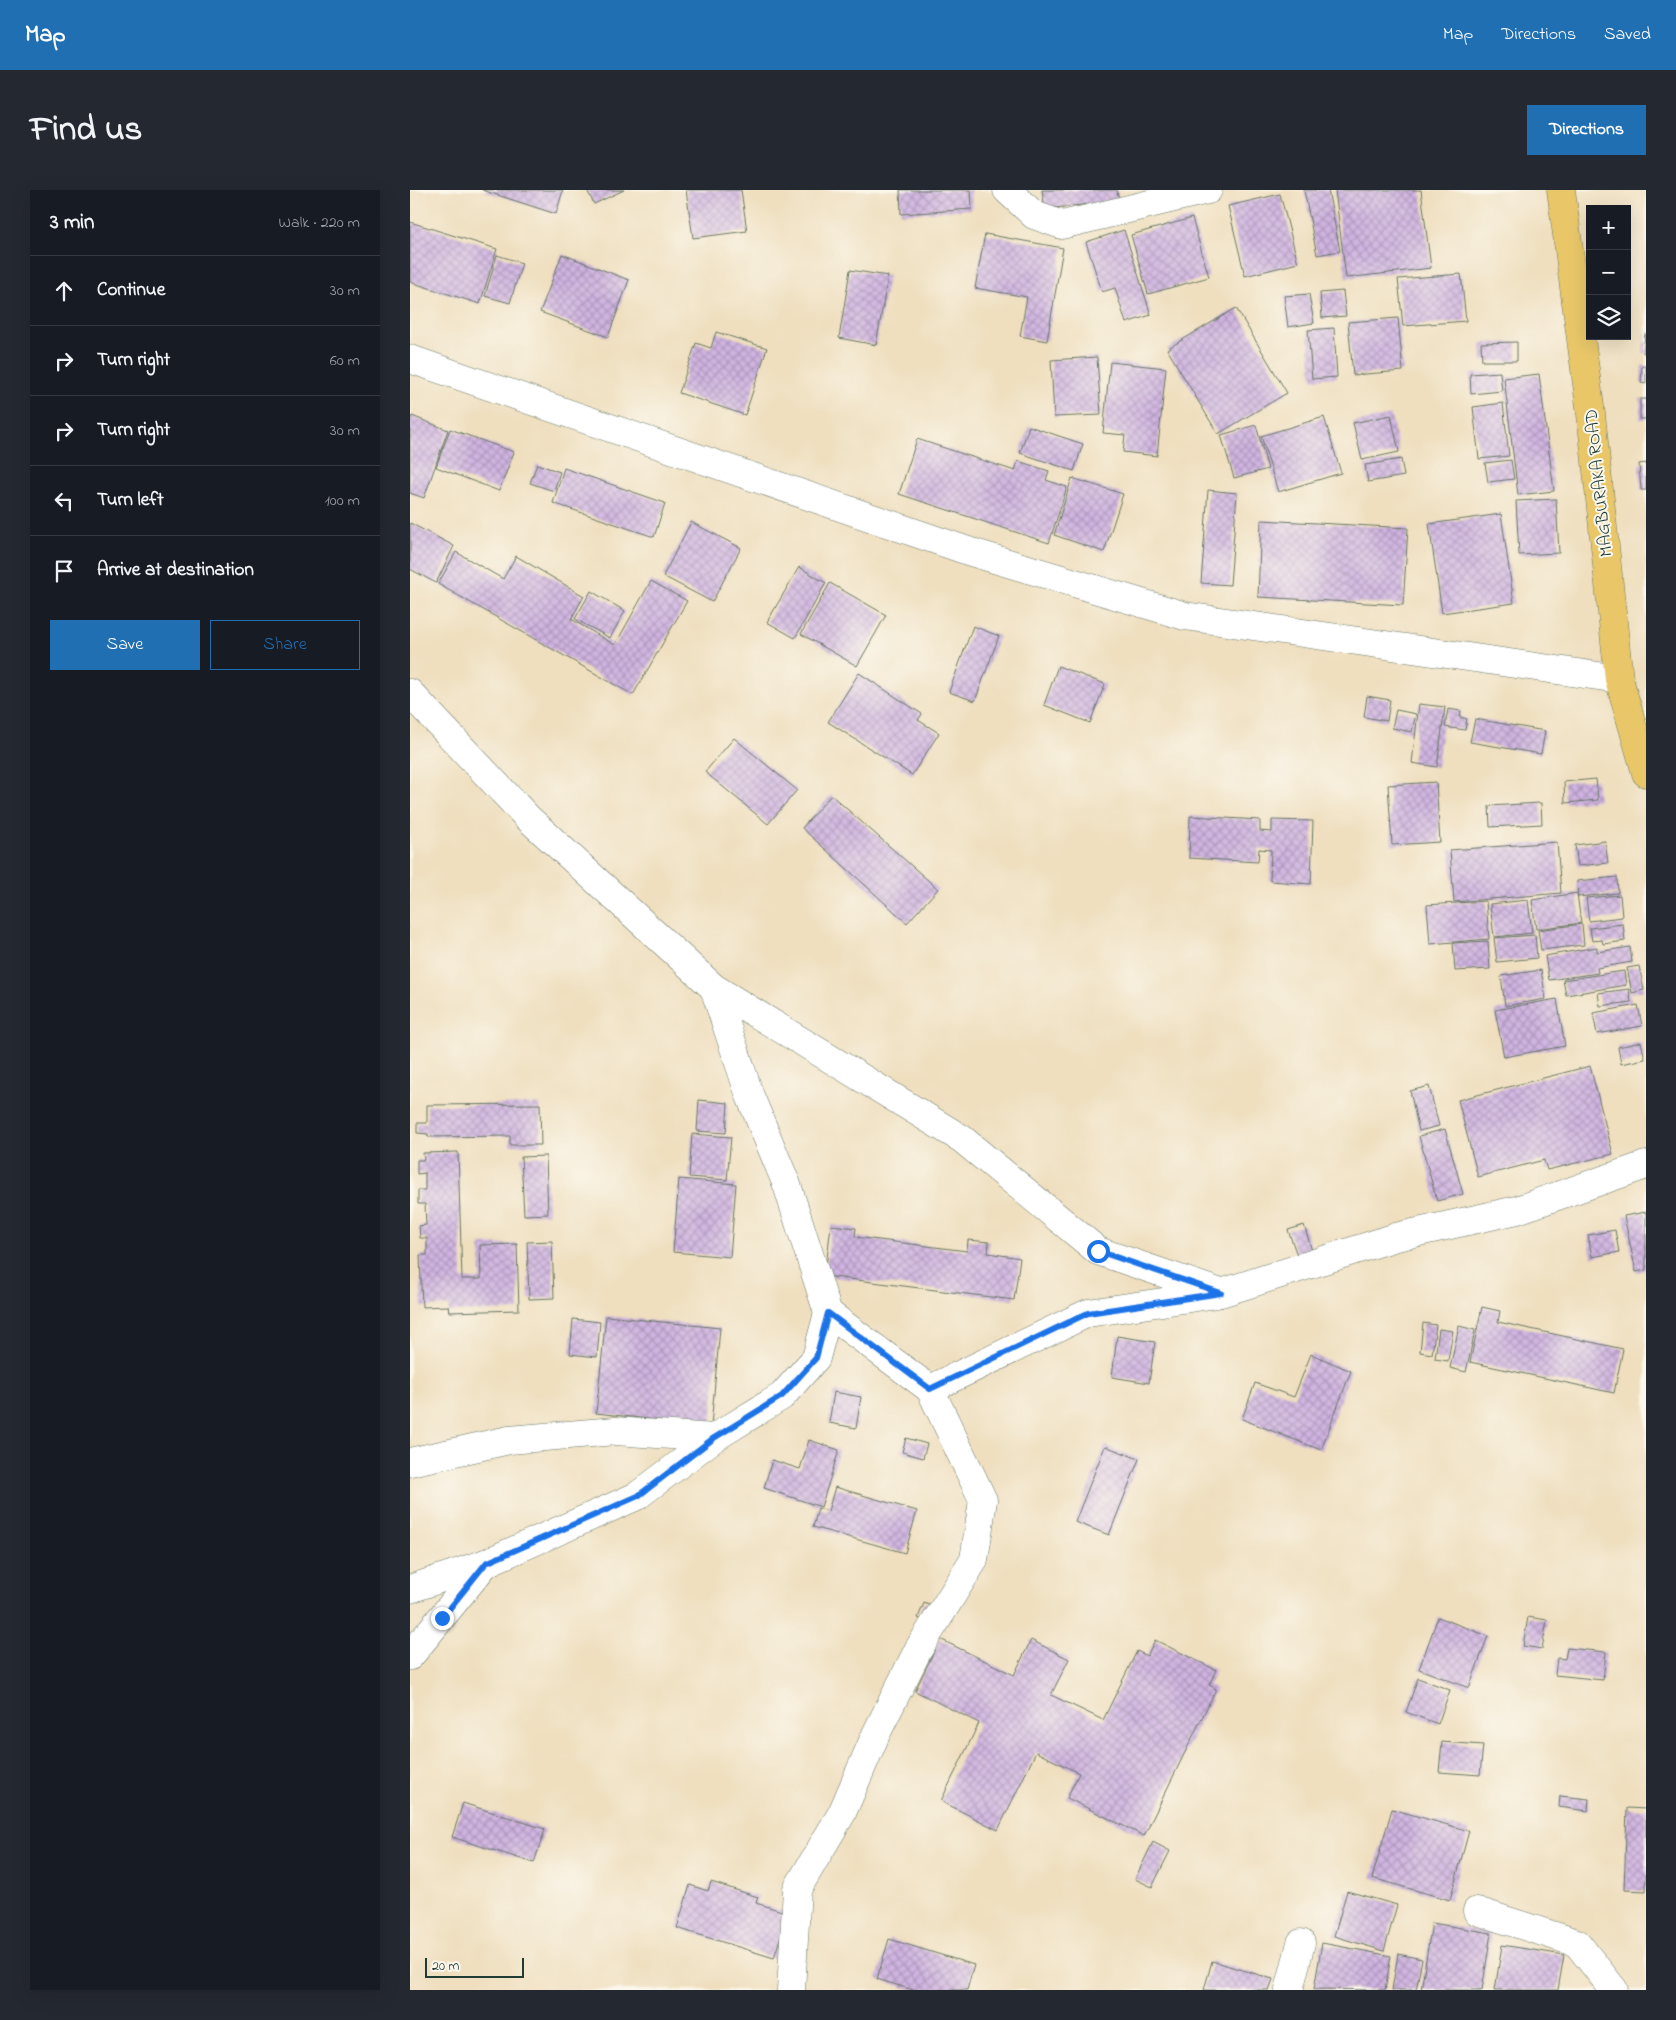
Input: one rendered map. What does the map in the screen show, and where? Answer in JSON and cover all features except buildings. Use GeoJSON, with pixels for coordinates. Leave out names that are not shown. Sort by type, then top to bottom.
{"type":"FeatureCollection","features":[{"type":"Feature","properties":{"kind":"main road","name":"MAGBURAKA ROAD"},"geometry":{"type":"LineString","coordinates":[[1561,190],[1591,414],[1618,679],[1646,773]]}},
{"type":"Feature","properties":{"kind":"street"},"geometry":{"type":"LineString","coordinates":[[1006,190],[1034,215],[1062,225],[1208,190]]}},
{"type":"Feature","properties":{"kind":"street"},"geometry":{"type":"LineString","coordinates":[[410,358],[968,552],[1186,616],[1618,679]]}},
{"type":"Feature","properties":{"kind":"street"},"geometry":{"type":"LineString","coordinates":[[410,692],[528,818],[714,988],[962,1139],[1098,1251],[1221,1293]]}},
{"type":"Feature","properties":{"kind":"street"},"geometry":{"type":"LineString","coordinates":[[410,1590],[486,1563],[638,1496],[714,1438],[782,1396],[816,1358],[828,1313],[787,1185],[750,1096],[714,988]]}},
{"type":"Feature","properties":{"kind":"street"},"geometry":{"type":"LineString","coordinates":[[930,1389],[1088,1313],[1221,1293],[1396,1237],[1517,1210],[1646,1165]]}},
{"type":"Feature","properties":{"kind":"street"},"geometry":{"type":"LineString","coordinates":[[791,1990],[797,1889],[842,1813],[876,1734],[918,1650],[974,1560],[983,1500],[930,1389],[828,1313]]}},
{"type":"Feature","properties":{"kind":"street"},"geometry":{"type":"LineString","coordinates":[[410,1462],[509,1440],[606,1432],[714,1438]]}},
{"type":"Feature","properties":{"kind":"street"},"geometry":{"type":"LineString","coordinates":[[410,1656],[486,1563]]}},
{"type":"Feature","properties":{"kind":"street"},"geometry":{"type":"LineString","coordinates":[[1477,1911],[1577,1943],[1614,1990]]}},
{"type":"Feature","properties":{"kind":"street"},"geometry":{"type":"LineString","coordinates":[[1289,1990],[1301,1943]]}},
{"type":"Feature","properties":{"kind":"route"},"geometry":{"type":"LineString","coordinates":[[442,1618],[486,1563],[638,1496],[714,1438],[782,1396],[816,1358],[828,1313],[930,1389],[1088,1313],[1221,1293],[1098,1251]]}}]}
